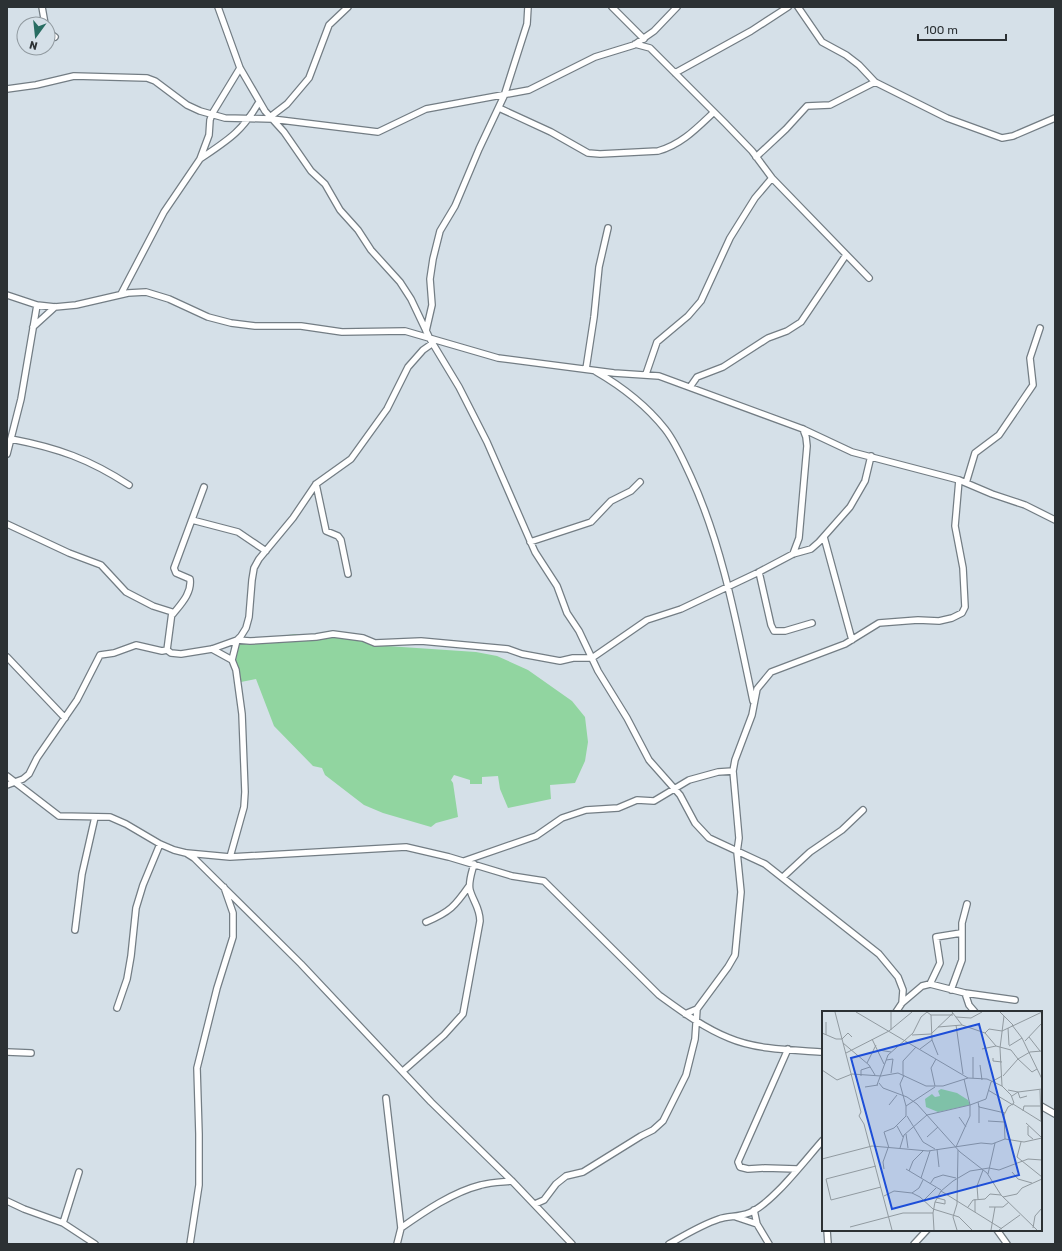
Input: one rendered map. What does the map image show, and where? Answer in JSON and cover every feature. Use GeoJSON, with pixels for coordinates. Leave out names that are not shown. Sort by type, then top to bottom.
{"type":"FeatureCollection","features":[{"type":"Feature","properties":{"kind":"street"},"geometry":{"type":"LineString","coordinates":[[218,7],[240,68],[259,102],[284,132],[315,175],[325,184],[340,210],[358,230],[371,250],[400,282],[426,331],[455,379],[490,449],[537,556],[557,586],[567,613],[583,637],[592,658],[627,718],[649,760],[674,788],[689,814],[702,832],[713,841],[765,864],[783,877],[841,926],[853,932],[878,954],[898,977],[903,990],[902,1003]]}},
{"type":"Feature","properties":{"kind":"street"},"geometry":{"type":"LineString","coordinates":[[271,118],[287,104],[309,78],[329,25],[348,7]]}},
{"type":"Feature","properties":{"kind":"street"},"geometry":{"type":"LineString","coordinates":[[426,331],[432,305],[430,279],[440,231],[455,206],[479,149],[504,96],[527,24],[528,7]]}},
{"type":"Feature","properties":{"kind":"street"},"geometry":{"type":"LineString","coordinates":[[612,7],[646,37],[650,48],[714,112],[756,157],[772,178],[869,278]]}},
{"type":"Feature","properties":{"kind":"street"},"geometry":{"type":"LineString","coordinates":[[7,88],[36,85],[74,76],[147,78],[155,81],[187,105],[200,111],[225,118],[271,118],[378,132],[426,109],[483,98],[504,96],[529,90],[595,57],[635,44],[646,37],[677,7]]}},
{"type":"Feature","properties":{"kind":"street"},"geometry":{"type":"LineString","coordinates":[[675,72],[751,31],[788,7]]}},
{"type":"Feature","properties":{"kind":"street"},"geometry":{"type":"LineString","coordinates":[[798,7],[822,42],[846,55],[859,65],[875,82],[947,118],[1002,138],[1013,136],[1055,118]]}},
{"type":"Feature","properties":{"kind":"street"},"geometry":{"type":"LineString","coordinates":[[635,44],[650,48]]}},
{"type":"Feature","properties":{"kind":"street"},"geometry":{"type":"LineString","coordinates":[[121,294],[164,212],[200,159],[209,135],[212,114],[240,68]]}},
{"type":"Feature","properties":{"kind":"street"},"geometry":{"type":"LineString","coordinates":[[756,157],[786,129],[807,106],[830,105],[875,82]]}},
{"type":"Feature","properties":{"kind":"street"},"geometry":{"type":"LineString","coordinates":[[200,159],[234,136],[250,118],[259,102]]}},
{"type":"Feature","properties":{"kind":"street"},"geometry":{"type":"LineString","coordinates":[[499,108],[593,154],[658,151],[668,148],[678,144],[714,112]]}},
{"type":"Feature","properties":{"kind":"street"},"geometry":{"type":"LineString","coordinates":[[646,374],[657,342],[688,316],[701,301],[730,238],[754,198],[772,178]]}},
{"type":"Feature","properties":{"kind":"street"},"geometry":{"type":"LineString","coordinates":[[588,369],[597,279],[608,228]]}},
{"type":"Feature","properties":{"kind":"street"},"geometry":{"type":"LineString","coordinates":[[690,387],[697,377],[738,358],[768,338],[796,327],[801,322],[846,255]]}},
{"type":"Feature","properties":{"kind":"street"},"geometry":{"type":"LineString","coordinates":[[7,295],[37,305],[55,307],[76,305],[121,294],[137,292],[157,295],[208,318],[232,323],[255,326],[301,326],[342,332],[405,331],[432,341],[498,358],[625,374],[646,374],[659,376],[803,429],[852,452],[959,480],[1025,505],[1055,520]]}},
{"type":"Feature","properties":{"kind":"street"},"geometry":{"type":"LineString","coordinates":[[7,454],[21,399],[37,305]]}},
{"type":"Feature","properties":{"kind":"street"},"geometry":{"type":"LineString","coordinates":[[33,327],[55,307]]}},
{"type":"Feature","properties":{"kind":"street"},"geometry":{"type":"LineString","coordinates":[[966,483],[975,453],[999,434],[1033,385],[1030,358],[1040,328]]}},
{"type":"Feature","properties":{"kind":"street"},"geometry":{"type":"LineString","coordinates":[[230,857],[244,807],[245,792],[242,714],[236,670],[232,660],[237,640],[248,623],[254,568],[266,550],[293,518],[316,484],[351,459],[387,409],[408,367],[432,341]]}},
{"type":"Feature","properties":{"kind":"street"},"geometry":{"type":"LineString","coordinates":[[588,369],[609,379],[638,401],[655,418],[672,439],[706,510],[736,620],[754,703]]}},
{"type":"Feature","properties":{"kind":"street"},"geometry":{"type":"LineString","coordinates":[[793,554],[799,538],[807,446],[803,429]]}},
{"type":"Feature","properties":{"kind":"street"},"geometry":{"type":"LineString","coordinates":[[11,439],[70,453],[110,473],[129,485]]}},
{"type":"Feature","properties":{"kind":"street"},"geometry":{"type":"LineString","coordinates":[[7,784],[16,783],[23,780],[29,774],[37,758],[65,718],[100,655],[114,653],[136,645],[181,654],[212,649],[237,640],[250,641],[316,637],[333,634],[363,638],[375,642],[421,641],[508,649],[522,654],[560,661],[573,658],[592,658],[648,620],[681,609],[793,554],[811,550],[845,513],[865,481],[870,456]]}},
{"type":"Feature","properties":{"kind":"street"},"geometry":{"type":"LineString","coordinates":[[685,1014],[697,1009],[728,968],[735,955],[741,892],[737,852],[739,838],[733,771],[735,760],[752,714],[757,689],[771,672],[852,640],[879,623],[918,620],[939,621],[959,615],[965,607],[963,568],[955,526],[959,480]]}},
{"type":"Feature","properties":{"kind":"street"},"geometry":{"type":"LineString","coordinates":[[530,542],[591,522],[611,501],[630,491],[640,482]]}},
{"type":"Feature","properties":{"kind":"street"},"geometry":{"type":"LineString","coordinates":[[316,484],[326,531],[338,536],[341,540],[348,574]]}},
{"type":"Feature","properties":{"kind":"street"},"geometry":{"type":"LineString","coordinates":[[167,650],[173,614],[184,601],[190,584],[190,579],[174,571],[204,487]]}},
{"type":"Feature","properties":{"kind":"street"},"geometry":{"type":"LineString","coordinates":[[192,520],[238,532],[266,550]]}},
{"type":"Feature","properties":{"kind":"street"},"geometry":{"type":"LineString","coordinates":[[7,524],[69,553],[101,565],[126,592],[173,614]]}},
{"type":"Feature","properties":{"kind":"street"},"geometry":{"type":"LineString","coordinates":[[824,537],[852,640]]}},
{"type":"Feature","properties":{"kind":"street"},"geometry":{"type":"LineString","coordinates":[[759,572],[771,625],[774,631],[785,631],[812,623]]}},
{"type":"Feature","properties":{"kind":"street"},"geometry":{"type":"LineString","coordinates":[[212,649],[232,660]]}},
{"type":"Feature","properties":{"kind":"street"},"geometry":{"type":"LineString","coordinates":[[7,657],[65,718]]}},
{"type":"Feature","properties":{"kind":"street"},"geometry":{"type":"LineString","coordinates":[[464,861],[536,836],[562,818],[586,810],[618,808],[637,800],[654,801],[674,788],[698,777],[718,772],[733,771]]}},
{"type":"Feature","properties":{"kind":"street"},"geometry":{"type":"LineString","coordinates":[[7,776],[59,816],[116,819],[160,844],[186,853],[230,857],[406,847],[464,861],[512,876],[544,881],[659,995],[685,1014],[730,1039],[750,1044],[822,1052]]}},
{"type":"Feature","properties":{"kind":"street"},"geometry":{"type":"LineString","coordinates":[[783,877],[810,852],[842,830],[863,810]]}},
{"type":"Feature","properties":{"kind":"street"},"geometry":{"type":"LineString","coordinates":[[76,930],[82,874],[94,817]]}},
{"type":"Feature","properties":{"kind":"street"},"geometry":{"type":"LineString","coordinates":[[117,1008],[127,979],[136,908],[143,885],[160,844]]}},
{"type":"Feature","properties":{"kind":"street"},"geometry":{"type":"LineString","coordinates":[[186,853],[223,885],[302,964],[431,1102],[535,1204],[572,1244]]}},
{"type":"Feature","properties":{"kind":"street"},"geometry":{"type":"LineString","coordinates":[[426,922],[443,915],[451,909],[469,886],[474,864]]}},
{"type":"Feature","properties":{"kind":"street"},"geometry":{"type":"LineString","coordinates":[[190,1244],[199,1185],[197,1068],[217,988],[233,937],[233,913],[223,885]]}},
{"type":"Feature","properties":{"kind":"street"},"geometry":{"type":"LineString","coordinates":[[403,1071],[444,1035],[463,1014],[480,921],[478,906],[469,886]]}},
{"type":"Feature","properties":{"kind":"street"},"geometry":{"type":"LineString","coordinates":[[951,990],[963,956],[961,933],[967,904]]}},
{"type":"Feature","properties":{"kind":"street"},"geometry":{"type":"LineString","coordinates":[[930,984],[940,963],[936,937],[961,933]]}},
{"type":"Feature","properties":{"kind":"street"},"geometry":{"type":"LineString","coordinates":[[897,1011],[902,1003],[922,986],[930,984],[965,993],[1015,1000]]}},
{"type":"Feature","properties":{"kind":"street"},"geometry":{"type":"LineString","coordinates":[[903,990],[915,992]]}},
{"type":"Feature","properties":{"kind":"street"},"geometry":{"type":"LineString","coordinates":[[965,993],[974,1011]]}},
{"type":"Feature","properties":{"kind":"street"},"geometry":{"type":"LineString","coordinates":[[535,1204],[544,1200],[556,1184],[566,1176],[583,1172],[653,1130],[663,1121],[686,1075],[695,1039],[697,1009]]}},
{"type":"Feature","properties":{"kind":"street"},"geometry":{"type":"LineString","coordinates":[[788,1049],[738,1162],[740,1168],[744,1169],[796,1169]]}},
{"type":"Feature","properties":{"kind":"street"},"geometry":{"type":"LineString","coordinates":[[7,1052],[31,1053]]}},
{"type":"Feature","properties":{"kind":"street"},"geometry":{"type":"LineString","coordinates":[[386,1098],[401,1228],[397,1244]]}},
{"type":"Feature","properties":{"kind":"street"},"geometry":{"type":"LineString","coordinates":[[1042,1107],[1055,1114]]}},
{"type":"Feature","properties":{"kind":"street"},"geometry":{"type":"LineString","coordinates":[[669,1244],[705,1224],[719,1219],[749,1213],[769,1200],[822,1141]]}},
{"type":"Feature","properties":{"kind":"street"},"geometry":{"type":"LineString","coordinates":[[63,1223],[79,1172]]}},
{"type":"Feature","properties":{"kind":"street"},"geometry":{"type":"LineString","coordinates":[[401,1228],[436,1206],[467,1190],[482,1185],[512,1181]]}},
{"type":"Feature","properties":{"kind":"street"},"geometry":{"type":"LineString","coordinates":[[7,1201],[24,1209],[63,1223],[95,1244]]}},
{"type":"Feature","properties":{"kind":"street"},"geometry":{"type":"LineString","coordinates":[[754,1210],[757,1224],[769,1244]]}},
{"type":"Feature","properties":{"kind":"street"},"geometry":{"type":"LineString","coordinates":[[735,1216],[757,1224]]}},
{"type":"Feature","properties":{"kind":"street"},"geometry":{"type":"LineString","coordinates":[[828,1231],[828,1244]]}},
{"type":"Feature","properties":{"kind":"street"},"geometry":{"type":"LineString","coordinates":[[914,1244],[926,1231]]}},
{"type":"Feature","properties":{"kind":"street"},"geometry":{"type":"LineString","coordinates":[[998,1231],[1007,1244]]}},
{"type":"Feature","properties":{"kind":"green space"},"geometry":{"type":"Polygon","coordinates":[[[295,634],[322,638],[352,638],[387,646],[476,652],[497,656],[528,670],[572,701],[585,717],[588,742],[585,761],[575,783],[550,785],[551,799],[508,808],[500,789],[498,776],[482,777],[482,784],[470,784],[470,780],[454,775],[451,780],[453,783],[458,817],[436,823],[431,827],[383,813],[364,805],[325,775],[322,768],[313,766],[274,726],[256,679],[241,682],[235,664],[238,642],[295,634]]]}}]}
